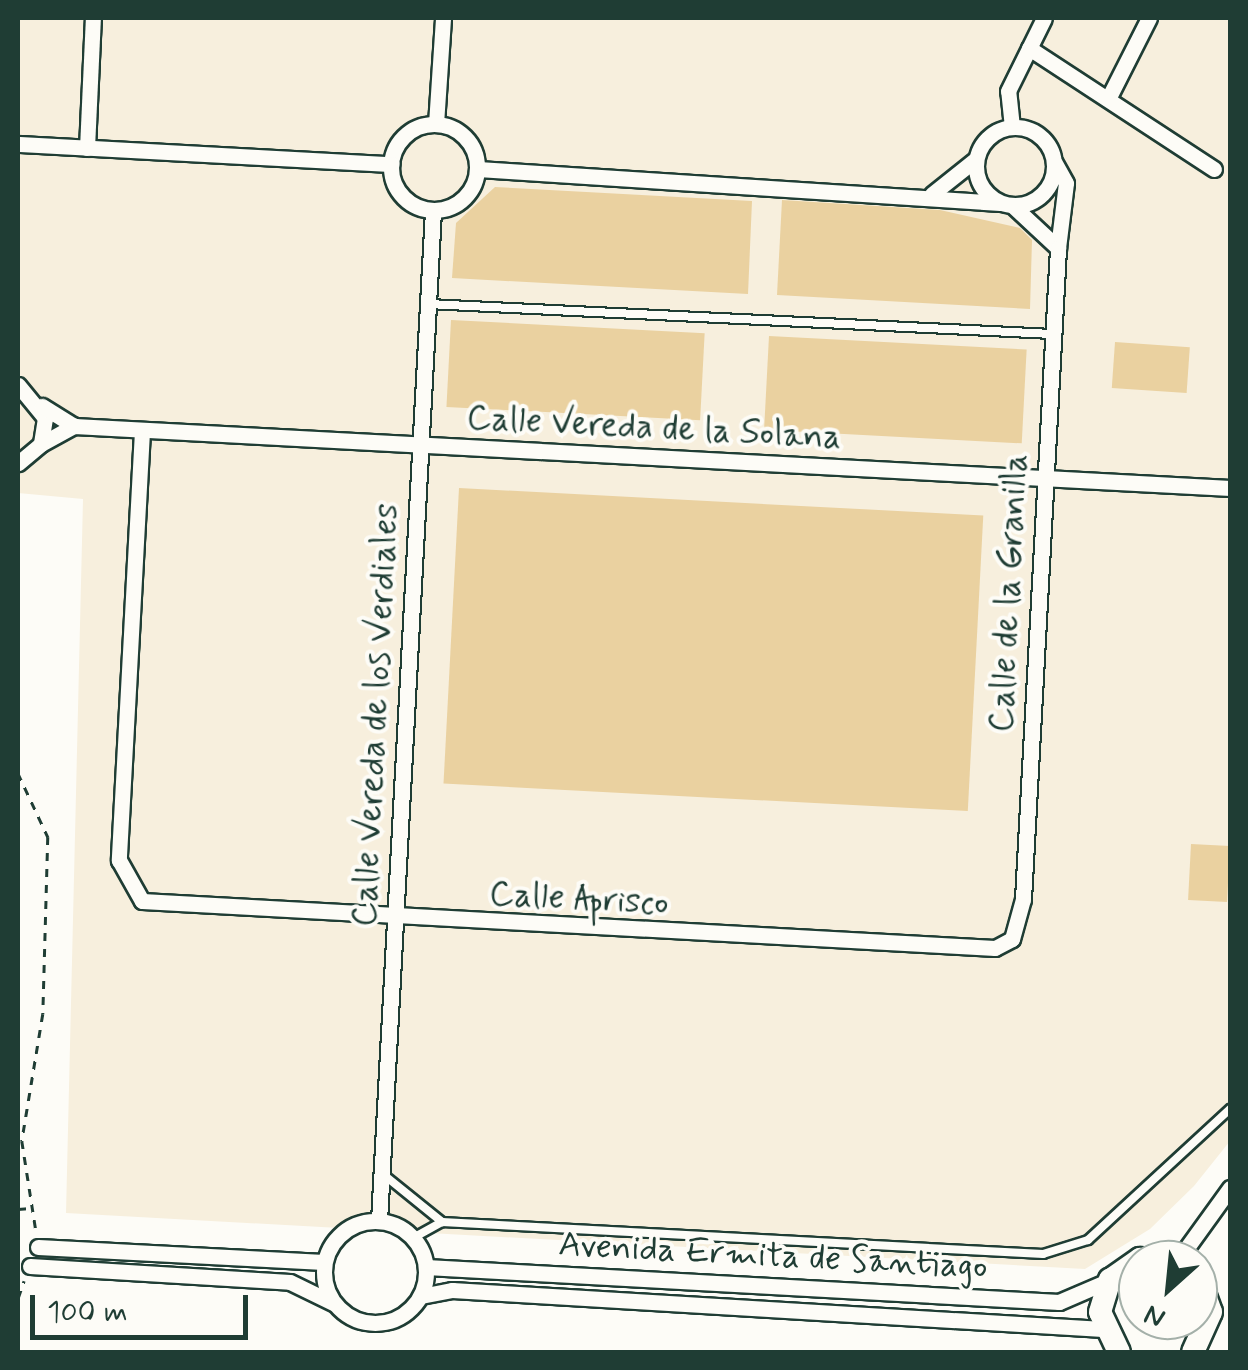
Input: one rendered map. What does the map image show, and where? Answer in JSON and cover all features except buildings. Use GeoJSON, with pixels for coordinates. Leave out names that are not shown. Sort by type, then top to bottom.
{"type":"FeatureCollection","features":[{"type":"Feature","properties":{"kind":"street"},"geometry":{"type":"LineString","coordinates":[[87,148],[93,18]]}},
{"type":"Feature","properties":{"kind":"street"},"geometry":{"type":"LineString","coordinates":[[436,124],[442,18]]}},
{"type":"Feature","properties":{"kind":"street"},"geometry":{"type":"LineString","coordinates":[[1012,127],[1008,91],[1044,18]]}},
{"type":"Feature","properties":{"kind":"street"},"geometry":{"type":"LineString","coordinates":[[1108,99],[1149,18]]}},
{"type":"Feature","properties":{"kind":"street"},"geometry":{"type":"LineString","coordinates":[[1029,48],[1214,168]]}},
{"type":"Feature","properties":{"kind":"street"},"geometry":{"type":"LineString","coordinates":[[436,124],[466,138],[478,168],[464,199],[433,211],[402,196],[391,164],[406,135],[436,124]]}},
{"type":"Feature","properties":{"kind":"street"},"geometry":{"type":"LineString","coordinates":[[478,168],[932,194],[1007,204],[1049,187],[1054,160],[1034,132],[1012,127],[988,136],[976,159],[932,194]]}},
{"type":"Feature","properties":{"kind":"street"},"geometry":{"type":"LineString","coordinates":[[18,144],[391,164]]}},
{"type":"Feature","properties":{"kind":"street"},"geometry":{"type":"LineString","coordinates":[[976,159],[980,186],[1058,248]]}},
{"type":"Feature","properties":{"kind":"street","name":"Calle de la Granilla"},"geometry":{"type":"LineString","coordinates":[[1012,939],[1023,899],[1058,248],[1066,183],[1054,160]]}},
{"type":"Feature","properties":{"kind":"street","name":"Calle Vereda de los Verdiales"},"geometry":{"type":"LineString","coordinates":[[379,1221],[433,211]]}},
{"type":"Feature","properties":{"kind":"street","name":"Calle Vereda de la Solana"},"geometry":{"type":"LineString","coordinates":[[18,384],[42,406],[74,426],[1230,488]]}},
{"type":"Feature","properties":{"kind":"street"},"geometry":{"type":"LineString","coordinates":[[40,444],[42,406]]}},
{"type":"Feature","properties":{"kind":"street"},"geometry":{"type":"LineString","coordinates":[[18,463],[40,444],[74,426]]}},
{"type":"Feature","properties":{"kind":"street","name":"Calle Aprisco"},"geometry":{"type":"LineString","coordinates":[[142,431],[119,860],[142,901],[395,919],[977,950],[1012,939]]}},
{"type":"Feature","properties":{"kind":"street"},"geometry":{"type":"LineString","coordinates":[[1191,1240],[1230,1188]]}},
{"type":"Feature","properties":{"kind":"street"},"geometry":{"type":"LineString","coordinates":[[333,1303],[324,1262],[338,1236],[379,1221],[413,1238],[426,1268],[421,1296]]}},
{"type":"Feature","properties":{"kind":"street"},"geometry":{"type":"LineString","coordinates":[[38,1247],[324,1262]]}},
{"type":"Feature","properties":{"kind":"street","name":"Avenida Ermita de Santiago"},"geometry":{"type":"LineString","coordinates":[[30,1266],[290,1282],[379,1324],[421,1296],[452,1290],[1103,1329]]}},
{"type":"Feature","properties":{"kind":"street","name":"Avenida Ermita de Santiago"},"geometry":{"type":"LineString","coordinates":[[426,1268],[1059,1302],[1110,1280]]}},
{"type":"Feature","properties":{"kind":"street"},"geometry":{"type":"LineString","coordinates":[[1118,1274],[1110,1280],[1103,1329],[1119,1352]]}},
{"type":"Feature","properties":{"kind":"street"},"geometry":{"type":"LineString","coordinates":[[1193,1352],[1220,1326],[1220,1302]]}},
{"type":"Feature","properties":{"kind":"lane"},"geometry":{"type":"LineString","coordinates":[[428,304],[1053,334]]}},
{"type":"Feature","properties":{"kind":"lane"},"geometry":{"type":"LineString","coordinates":[[413,1238],[442,1222],[1043,1254],[1088,1240],[1230,1109]]}},
{"type":"Feature","properties":{"kind":"lane"},"geometry":{"type":"LineString","coordinates":[[382,1172],[442,1222]]}},
{"type":"Feature","properties":{"kind":"path"},"geometry":{"type":"LineString","coordinates":[[18,773],[48,837],[43,1014],[22,1141],[38,1247]]}},
{"type":"Feature","properties":{"kind":"path"},"geometry":{"type":"LineString","coordinates":[[18,1209],[32,1208]]}},
{"type":"Feature","properties":{"kind":"path"},"geometry":{"type":"LineString","coordinates":[[18,1298],[30,1266]]}},
{"type":"Feature","properties":{"kind":"shaded area"},"geometry":{"type":"Polygon","coordinates":[[[18,18],[1230,18],[1230,1141],[1194,1186],[1150,1229],[1132,1240],[1118,1240],[1118,1249],[1085,1269],[66,1213],[83,499],[18,493],[18,18]]]}}]}
